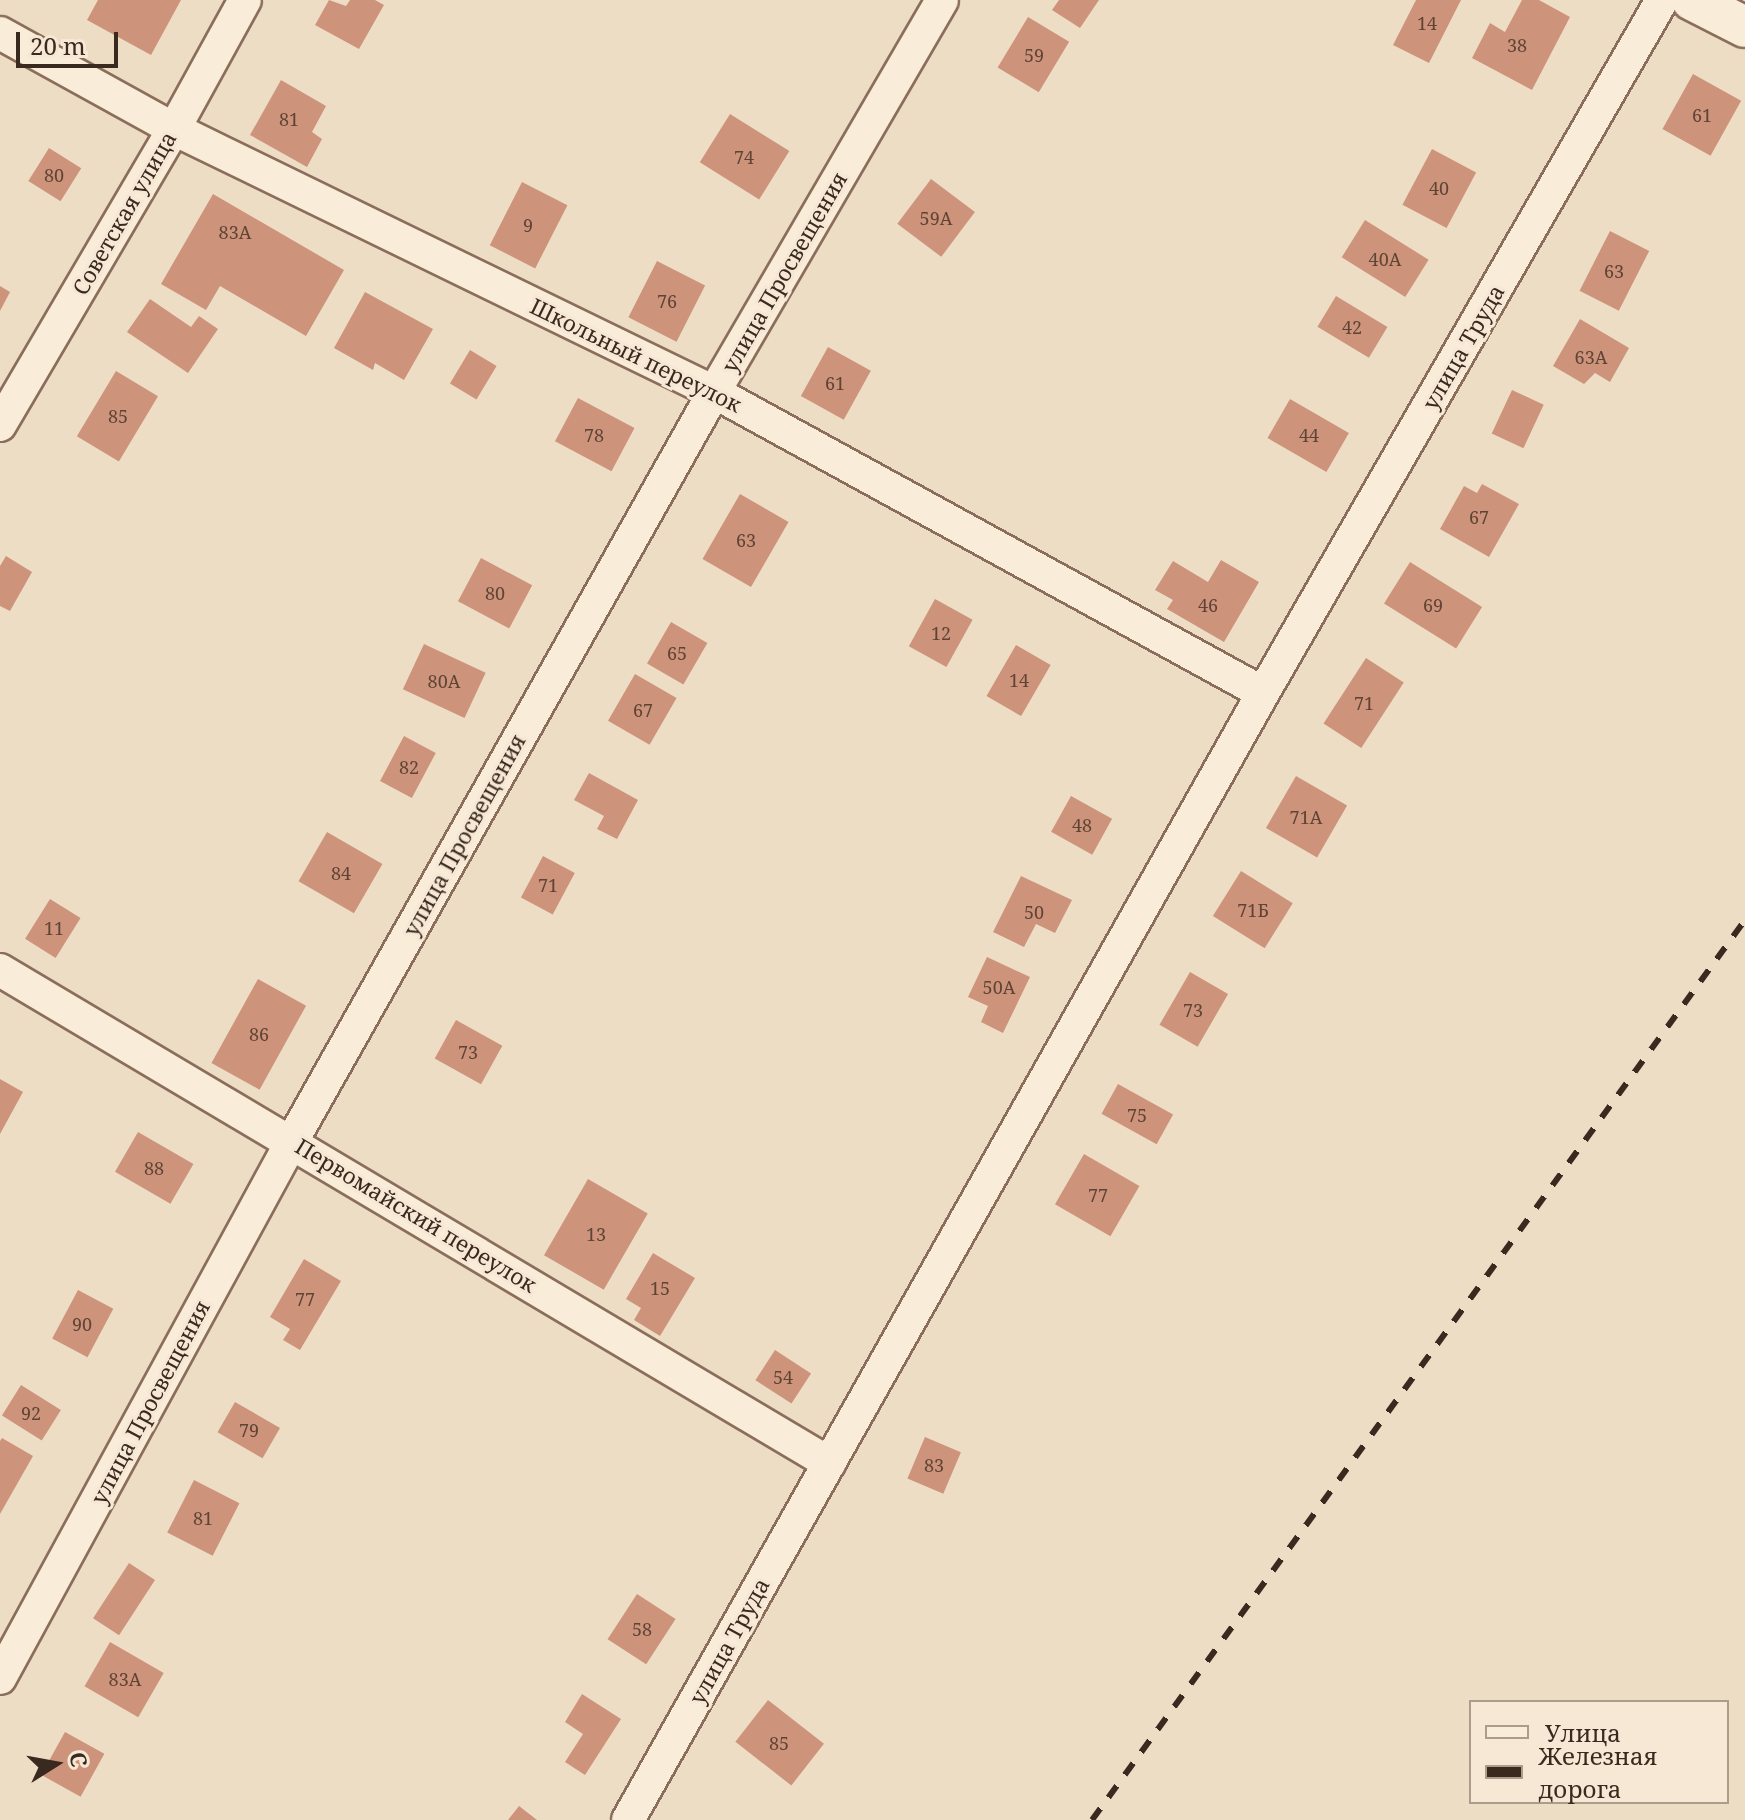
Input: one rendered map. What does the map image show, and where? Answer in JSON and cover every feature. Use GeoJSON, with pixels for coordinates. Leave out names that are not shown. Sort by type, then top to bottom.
{"type":"FeatureCollection","features":[{"type":"Feature","properties":{"kind":"street","name":"Советская улица"},"geometry":{"type":"LineString","coordinates":[[0,425],[174,129],[245,0]]}},
{"type":"Feature","properties":{"kind":"street","name":"улица Просвещения"},"geometry":{"type":"LineString","coordinates":[[0,1678],[292,1141],[714,392],[942,0]]}},
{"type":"Feature","properties":{"kind":"street","name":"улица Труда"},"geometry":{"type":"LineString","coordinates":[[628,1820],[1263,693],[1662,0]]}},
{"type":"Feature","properties":{"kind":"street"},"geometry":{"type":"LineString","coordinates":[[1692,0],[1745,27]]}},
{"type":"Feature","properties":{"kind":"street","name":"Школьный переулок"},"geometry":{"type":"LineString","coordinates":[[0,33],[174,129],[714,392],[1263,693]]}},
{"type":"Feature","properties":{"kind":"street","name":"Первомайский переулок"},"geometry":{"type":"LineString","coordinates":[[0,970],[829,1463]]}},
{"type":"Feature","properties":{"kind":"building"},"geometry":{"type":"Polygon","coordinates":[[[98,0],[181,0],[151,55],[87,20],[98,0]]]}},
{"type":"Feature","properties":{"kind":"building"},"geometry":{"type":"Polygon","coordinates":[[[329,0],[346,6],[350,0],[375,0],[384,5],[359,49],[315,25],[329,0]]]}},
{"type":"Feature","properties":{"kind":"building"},"geometry":{"type":"Polygon","coordinates":[[[1059,0],[1099,0],[1080,28],[1052,10],[1059,0]]]}},
{"type":"Feature","properties":{"kind":"building"},"geometry":{"type":"Polygon","coordinates":[[[1416,0],[1461,0],[1429,63],[1393,45],[1416,0]]]}},
{"type":"Feature","properties":{"kind":"building"},"geometry":{"type":"Polygon","coordinates":[[[1522,0],[1539,0],[1570,17],[1532,90],[1472,58],[1490,23],[1505,32],[1522,0]]]}},
{"type":"Feature","properties":{"kind":"building"},"geometry":{"type":"Polygon","coordinates":[[[1028,17],[1069,42],[1039,92],[998,68],[1028,17]]]}},
{"type":"Feature","properties":{"kind":"building"},"geometry":{"type":"Polygon","coordinates":[[[1693,74],[1741,101],[1711,156],[1662,129],[1693,74]]]}},
{"type":"Feature","properties":{"kind":"building"},"geometry":{"type":"Polygon","coordinates":[[[281,80],[326,106],[312,132],[322,139],[307,167],[250,135],[281,80]]]}},
{"type":"Feature","properties":{"kind":"building"},"geometry":{"type":"Polygon","coordinates":[[[730,114],[789,151],[759,199],[700,162],[730,114]]]}},
{"type":"Feature","properties":{"kind":"building"},"geometry":{"type":"Polygon","coordinates":[[[49,148],[81,168],[61,201],[28,181],[49,148]]]}},
{"type":"Feature","properties":{"kind":"building"},"geometry":{"type":"Polygon","coordinates":[[[1432,149],[1476,172],[1447,228],[1402,205],[1432,149]]]}},
{"type":"Feature","properties":{"kind":"building"},"geometry":{"type":"Polygon","coordinates":[[[931,179],[975,212],[941,257],[897,224],[931,179]]]}},
{"type":"Feature","properties":{"kind":"building"},"geometry":{"type":"Polygon","coordinates":[[[522,182],[567,205],[535,268],[490,245],[522,182]]]}},
{"type":"Feature","properties":{"kind":"building"},"geometry":{"type":"Polygon","coordinates":[[[213,194],[344,270],[306,336],[220,286],[206,310],[161,284],[213,194]]]}},
{"type":"Feature","properties":{"kind":"building"},"geometry":{"type":"Polygon","coordinates":[[[1365,220],[1429,260],[1405,297],[1342,257],[1365,220]]]}},
{"type":"Feature","properties":{"kind":"building"},"geometry":{"type":"Polygon","coordinates":[[[1610,231],[1649,251],[1619,311],[1580,291],[1610,231]]]}},
{"type":"Feature","properties":{"kind":"building"},"geometry":{"type":"Polygon","coordinates":[[[657,261],[705,286],[677,342],[628,317],[657,261]]]}},
{"type":"Feature","properties":{"kind":"building"},"geometry":{"type":"Polygon","coordinates":[[[0,286],[10,292],[0,311],[0,286]]]}},
{"type":"Feature","properties":{"kind":"building"},"geometry":{"type":"Polygon","coordinates":[[[365,292],[433,329],[404,380],[375,363],[373,370],[334,348],[365,292]]]}},
{"type":"Feature","properties":{"kind":"building"},"geometry":{"type":"Polygon","coordinates":[[[1336,296],[1387,327],[1369,358],[1317,327],[1336,296]]]}},
{"type":"Feature","properties":{"kind":"building"},"geometry":{"type":"Polygon","coordinates":[[[150,299],[191,327],[199,316],[218,329],[188,373],[127,332],[150,299]]]}},
{"type":"Feature","properties":{"kind":"building"},"geometry":{"type":"Polygon","coordinates":[[[1580,319],[1629,348],[1610,382],[1595,373],[1584,384],[1553,366],[1580,319]]]}},
{"type":"Feature","properties":{"kind":"building"},"geometry":{"type":"Polygon","coordinates":[[[828,347],[871,371],[844,420],[801,396],[828,347]]]}},
{"type":"Feature","properties":{"kind":"building"},"geometry":{"type":"Polygon","coordinates":[[[470,350],[497,366],[476,399],[450,383],[470,350]]]}},
{"type":"Feature","properties":{"kind":"building"},"geometry":{"type":"Polygon","coordinates":[[[116,371],[158,396],[119,461],[77,436],[116,371]]]}},
{"type":"Feature","properties":{"kind":"building"},"geometry":{"type":"Polygon","coordinates":[[[1512,390],[1544,405],[1523,448],[1492,434],[1512,390]]]}},
{"type":"Feature","properties":{"kind":"building"},"geometry":{"type":"Polygon","coordinates":[[[578,398],[635,428],[612,471],[555,441],[578,398]]]}},
{"type":"Feature","properties":{"kind":"building"},"geometry":{"type":"Polygon","coordinates":[[[1290,399],[1349,433],[1326,472],[1268,438],[1290,399]]]}},
{"type":"Feature","properties":{"kind":"building"},"geometry":{"type":"Polygon","coordinates":[[[1482,484],[1519,504],[1489,557],[1440,529],[1464,486],[1477,493],[1482,484]]]}},
{"type":"Feature","properties":{"kind":"building"},"geometry":{"type":"Polygon","coordinates":[[[740,494],[788,522],[751,587],[702,559],[740,494]]]}},
{"type":"Feature","properties":{"kind":"building"},"geometry":{"type":"Polygon","coordinates":[[[6,556],[32,572],[10,611],[0,606],[0,566],[6,556]]]}},
{"type":"Feature","properties":{"kind":"building"},"geometry":{"type":"Polygon","coordinates":[[[481,558],[532,585],[509,628],[458,601],[481,558]]]}},
{"type":"Feature","properties":{"kind":"building"},"geometry":{"type":"Polygon","coordinates":[[[1221,560],[1259,582],[1224,642],[1167,609],[1173,600],[1155,590],[1173,561],[1208,582],[1221,560]]]}},
{"type":"Feature","properties":{"kind":"building"},"geometry":{"type":"Polygon","coordinates":[[[1410,562],[1482,607],[1456,649],[1384,604],[1410,562]]]}},
{"type":"Feature","properties":{"kind":"building"},"geometry":{"type":"Polygon","coordinates":[[[935,599],[973,620],[946,667],[909,646],[935,599]]]}},
{"type":"Feature","properties":{"kind":"building"},"geometry":{"type":"Polygon","coordinates":[[[671,622],[707,643],[683,685],[647,664],[671,622]]]}},
{"type":"Feature","properties":{"kind":"building"},"geometry":{"type":"Polygon","coordinates":[[[424,644],[486,673],[464,718],[403,689],[424,644]]]}},
{"type":"Feature","properties":{"kind":"building"},"geometry":{"type":"Polygon","coordinates":[[[1016,645],[1051,665],[1021,716],[986,696],[1016,645]]]}},
{"type":"Feature","properties":{"kind":"building"},"geometry":{"type":"Polygon","coordinates":[[[1366,658],[1404,683],[1361,748],[1324,723],[1366,658]]]}},
{"type":"Feature","properties":{"kind":"building"},"geometry":{"type":"Polygon","coordinates":[[[635,674],[677,698],[650,745],[608,721],[635,674]]]}},
{"type":"Feature","properties":{"kind":"building"},"geometry":{"type":"Polygon","coordinates":[[[404,736],[436,753],[412,798],[380,781],[404,736]]]}},
{"type":"Feature","properties":{"kind":"building"},"geometry":{"type":"Polygon","coordinates":[[[589,773],[638,800],[617,839],[597,829],[604,816],[574,800],[589,773]]]}},
{"type":"Feature","properties":{"kind":"building"},"geometry":{"type":"Polygon","coordinates":[[[1296,776],[1347,805],[1317,857],[1266,828],[1296,776]]]}},
{"type":"Feature","properties":{"kind":"building"},"geometry":{"type":"Polygon","coordinates":[[[1071,796],[1112,819],[1092,855],[1051,832],[1071,796]]]}},
{"type":"Feature","properties":{"kind":"building"},"geometry":{"type":"Polygon","coordinates":[[[327,832],[382,864],[354,913],[298,881],[327,832]]]}},
{"type":"Feature","properties":{"kind":"building"},"geometry":{"type":"Polygon","coordinates":[[[543,856],[575,873],[553,914],[521,897],[543,856]]]}},
{"type":"Feature","properties":{"kind":"building"},"geometry":{"type":"Polygon","coordinates":[[[1241,871],[1293,903],[1265,948],[1213,916],[1241,871]]]}},
{"type":"Feature","properties":{"kind":"building"},"geometry":{"type":"Polygon","coordinates":[[[1021,876],[1072,900],[1055,933],[1036,924],[1024,947],[993,932],[1021,876]]]}},
{"type":"Feature","properties":{"kind":"building"},"geometry":{"type":"Polygon","coordinates":[[[50,899],[81,918],[56,958],[25,939],[50,899]]]}},
{"type":"Feature","properties":{"kind":"building"},"geometry":{"type":"Polygon","coordinates":[[[987,957],[1030,977],[1003,1033],[981,1022],[988,1006],[968,997],[987,957]]]}},
{"type":"Feature","properties":{"kind":"building"},"geometry":{"type":"Polygon","coordinates":[[[1190,972],[1228,994],[1198,1047],[1160,1025],[1190,972]]]}},
{"type":"Feature","properties":{"kind":"building"},"geometry":{"type":"Polygon","coordinates":[[[258,979],[306,1006],[260,1090],[211,1063],[258,979]]]}},
{"type":"Feature","properties":{"kind":"building"},"geometry":{"type":"Polygon","coordinates":[[[456,1020],[502,1046],[481,1084],[435,1058],[456,1020]]]}},
{"type":"Feature","properties":{"kind":"building"},"geometry":{"type":"Polygon","coordinates":[[[0,1079],[23,1092],[0,1134],[0,1079]]]}},
{"type":"Feature","properties":{"kind":"building"},"geometry":{"type":"Polygon","coordinates":[[[1118,1084],[1173,1115],[1157,1144],[1102,1114],[1118,1084]]]}},
{"type":"Feature","properties":{"kind":"building"},"geometry":{"type":"Polygon","coordinates":[[[138,1132],[193,1164],[170,1204],[115,1172],[138,1132]]]}},
{"type":"Feature","properties":{"kind":"building"},"geometry":{"type":"Polygon","coordinates":[[[1084,1154],[1139,1186],[1110,1236],[1055,1204],[1084,1154]]]}},
{"type":"Feature","properties":{"kind":"building"},"geometry":{"type":"Polygon","coordinates":[[[588,1179],[648,1214],[604,1290],[544,1255],[588,1179]]]}},
{"type":"Feature","properties":{"kind":"building"},"geometry":{"type":"Polygon","coordinates":[[[653,1253],[695,1278],[660,1336],[634,1320],[641,1308],[626,1299],[653,1253]]]}},
{"type":"Feature","properties":{"kind":"building"},"geometry":{"type":"Polygon","coordinates":[[[304,1259],[341,1281],[300,1350],[283,1340],[290,1329],[270,1317],[304,1259]]]}},
{"type":"Feature","properties":{"kind":"building"},"geometry":{"type":"Polygon","coordinates":[[[78,1290],[113,1309],[87,1357],[52,1339],[78,1290]]]}},
{"type":"Feature","properties":{"kind":"building"},"geometry":{"type":"Polygon","coordinates":[[[775,1350],[811,1373],[791,1404],[755,1380],[775,1350]]]}},
{"type":"Feature","properties":{"kind":"building"},"geometry":{"type":"Polygon","coordinates":[[[21,1385],[61,1410],[42,1440],[2,1416],[21,1385]]]}},
{"type":"Feature","properties":{"kind":"building"},"geometry":{"type":"Polygon","coordinates":[[[235,1402],[280,1428],[263,1458],[218,1432],[235,1402]]]}},
{"type":"Feature","properties":{"kind":"building"},"geometry":{"type":"Polygon","coordinates":[[[925,1437],[961,1452],[943,1494],[907,1478],[925,1437]]]}},
{"type":"Feature","properties":{"kind":"building"},"geometry":{"type":"Polygon","coordinates":[[[2,1438],[33,1456],[0,1514],[0,1441],[2,1438]]]}},
{"type":"Feature","properties":{"kind":"building"},"geometry":{"type":"Polygon","coordinates":[[[194,1480],[239,1503],[213,1556],[167,1533],[194,1480]]]}},
{"type":"Feature","properties":{"kind":"building"},"geometry":{"type":"Polygon","coordinates":[[[129,1563],[155,1580],[119,1635],[93,1618],[129,1563]]]}},
{"type":"Feature","properties":{"kind":"building"},"geometry":{"type":"Polygon","coordinates":[[[637,1594],[676,1619],[646,1664],[608,1639],[637,1594]]]}},
{"type":"Feature","properties":{"kind":"building"},"geometry":{"type":"Polygon","coordinates":[[[110,1642],[164,1673],[138,1717],[84,1686],[110,1642]]]}},
{"type":"Feature","properties":{"kind":"building"},"geometry":{"type":"Polygon","coordinates":[[[582,1694],[621,1719],[585,1775],[565,1762],[583,1734],[565,1722],[582,1694]]]}},
{"type":"Feature","properties":{"kind":"building"},"geometry":{"type":"Polygon","coordinates":[[[768,1700],[824,1744],[791,1785],[735,1742],[768,1700]]]}},
{"type":"Feature","properties":{"kind":"building"},"geometry":{"type":"Polygon","coordinates":[[[65,1732],[104,1754],[81,1797],[41,1775],[65,1732]]]}},
{"type":"Feature","properties":{"kind":"building"},"geometry":{"type":"Polygon","coordinates":[[[519,1806],[537,1820],[508,1820],[519,1806]]]}},
{"type":"Feature","properties":{"kind":"railway"},"geometry":{"type":"LineString","coordinates":[[1092,1820],[1745,920]]}}]}
